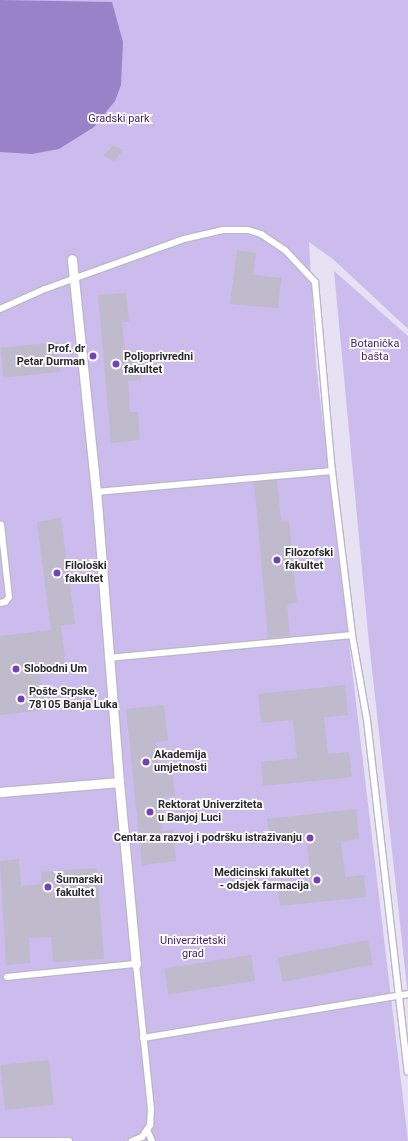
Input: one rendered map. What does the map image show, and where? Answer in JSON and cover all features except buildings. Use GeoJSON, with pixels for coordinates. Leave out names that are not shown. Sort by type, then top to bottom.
{"type":"FeatureCollection","features":[{"type":"Feature","properties":{"kind":"street"},"geometry":{"type":"LineString","coordinates":[[72,259],[96,492],[108,658],[136,964]]}},
{"type":"Feature","properties":{"kind":"street"},"geometry":{"type":"LineString","coordinates":[[0,792],[119,782]]}},
{"type":"Feature","properties":{"kind":"lane"},"geometry":{"type":"LineString","coordinates":[[0,309],[74,279],[184,239],[223,230],[248,230],[261,234],[274,241],[315,282],[332,471],[352,635],[367,720],[408,1072]]}},
{"type":"Feature","properties":{"kind":"lane"},"geometry":{"type":"LineString","coordinates":[[96,492],[227,482],[332,471]]}},
{"type":"Feature","properties":{"kind":"lane"},"geometry":{"type":"LineString","coordinates":[[0,602],[6,602],[9,596],[1,524]]}},
{"type":"Feature","properties":{"kind":"lane"},"geometry":{"type":"LineString","coordinates":[[108,658],[352,635]]}},
{"type":"Feature","properties":{"kind":"lane"},"geometry":{"type":"LineString","coordinates":[[7,977],[136,964],[151,1108],[150,1125],[142,1137],[132,1141]]}},
{"type":"Feature","properties":{"kind":"lane"},"geometry":{"type":"LineString","coordinates":[[143,1038],[408,994]]}},
{"type":"Feature","properties":{"kind":"lane"},"geometry":{"type":"LineString","coordinates":[[147,1130],[152,1141]]}},
{"type":"Feature","properties":{"kind":"lane"},"geometry":{"type":"LineString","coordinates":[[0,1141],[68,1141]]}},
{"type":"Feature","properties":{"kind":"green space","name":"Univerzitetski grad"},"geometry":{"type":"Polygon","coordinates":[[[0,0],[408,0],[408,329],[334,260],[309,242],[316,365],[408,1141],[0,1141],[0,0]]]}},
{"type":"Feature","properties":{"kind":"green space","name":"Botanička bašta"},"geometry":{"type":"Polygon","coordinates":[[[334,271],[408,336],[408,996],[368,633],[334,271]]]}},
{"type":"Feature","properties":{"kind":"shaded area"},"geometry":{"type":"Polygon","coordinates":[[[0,0],[112,2],[123,42],[121,85],[115,101],[94,127],[59,149],[32,154],[0,152],[0,0]]]}},
{"type":"Feature","properties":{"kind":"place","name":"Prof. dr Petar Durman"},"geometry":{"type":"Point","coordinates":[93,356]}},
{"type":"Feature","properties":{"kind":"place","name":"Poljoprivredni fakultet"},"geometry":{"type":"Point","coordinates":[116,364]}},
{"type":"Feature","properties":{"kind":"place","name":"Filozofski fakultet"},"geometry":{"type":"Point","coordinates":[277,560]}},
{"type":"Feature","properties":{"kind":"place","name":"Filološki fakultet"},"geometry":{"type":"Point","coordinates":[57,573]}},
{"type":"Feature","properties":{"kind":"place","name":"Slobodni Um"},"geometry":{"type":"Point","coordinates":[16,669]}},
{"type":"Feature","properties":{"kind":"place","name":"Pošte Srpske, 78105 Banja Luka"},"geometry":{"type":"Point","coordinates":[21,699]}},
{"type":"Feature","properties":{"kind":"place","name":"Akademija umjetnosti"},"geometry":{"type":"Point","coordinates":[146,762]}},
{"type":"Feature","properties":{"kind":"place","name":"Rektorat Univerziteta u Banjoj Luci"},"geometry":{"type":"Point","coordinates":[150,812]}},
{"type":"Feature","properties":{"kind":"place","name":"Centar za razvoj i podršku istraživanju"},"geometry":{"type":"Point","coordinates":[310,838]}},
{"type":"Feature","properties":{"kind":"place","name":"Medicinski fakultet - odsjek farmacija"},"geometry":{"type":"Point","coordinates":[317,880]}},
{"type":"Feature","properties":{"kind":"place","name":"Šumarski fakultet"},"geometry":{"type":"Point","coordinates":[48,887]}},
{"type":"Feature","properties":{"kind":"park label","name":"Gradski park"},"geometry":{"type":"Point","coordinates":[119,119]}}]}
